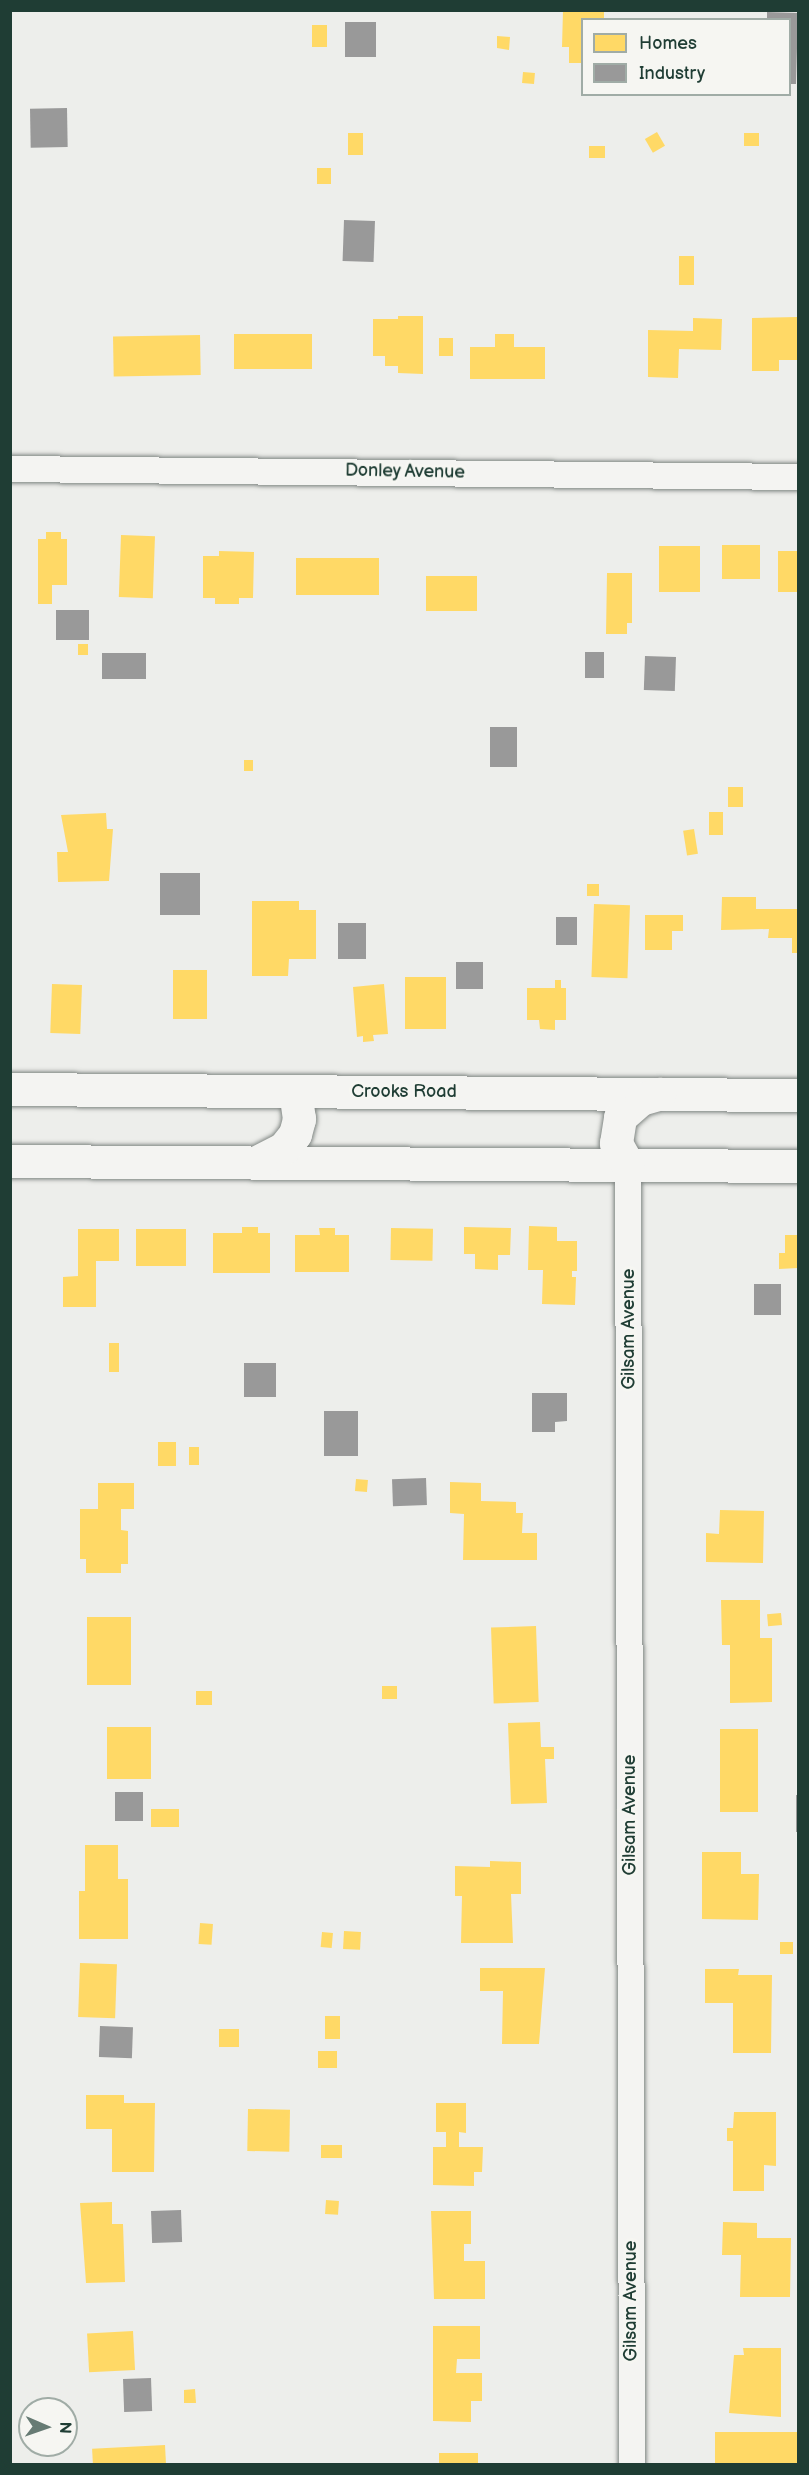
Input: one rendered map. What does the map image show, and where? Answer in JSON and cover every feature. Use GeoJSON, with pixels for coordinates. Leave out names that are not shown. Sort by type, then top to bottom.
{"type":"FeatureCollection","features":[{"type":"Feature","properties":{"kind":"main road","name":"Crooks Road"},"geometry":{"type":"LineString","coordinates":[[10,1089],[798,1095]]}},
{"type":"Feature","properties":{"kind":"main road"},"geometry":{"type":"LineString","coordinates":[[255,1163],[284,1148],[295,1134],[299,1119],[296,1092]]}},
{"type":"Feature","properties":{"kind":"main road"},"geometry":{"type":"LineString","coordinates":[[628,1165],[616,1143],[620,1117],[641,1100],[661,1094]]}},
{"type":"Feature","properties":{"kind":"main road"},"geometry":{"type":"LineString","coordinates":[[10,1161],[798,1166]]}},
{"type":"Feature","properties":{"kind":"street","name":"Donley Avenue"},"geometry":{"type":"LineString","coordinates":[[10,469],[798,477]]}},
{"type":"Feature","properties":{"kind":"street","name":"Gilsam Avenue"},"geometry":{"type":"LineString","coordinates":[[628,1165],[632,2464]]}},
{"type":"Feature","properties":{"kind":"building: Homes"},"geometry":{"type":"Polygon","coordinates":[[[563,10],[604,10],[604,18],[581,18],[581,63],[569,63],[569,47],[562,47],[563,10]]]}},
{"type":"Feature","properties":{"kind":"building: Homes"},"geometry":{"type":"Polygon","coordinates":[[[312,25],[327,25],[327,47],[312,47],[312,25]]]}},
{"type":"Feature","properties":{"kind":"building: Homes"},"geometry":{"type":"Polygon","coordinates":[[[497,36],[510,37],[509,50],[497,48],[497,36]]]}},
{"type":"Feature","properties":{"kind":"building: Homes"},"geometry":{"type":"Polygon","coordinates":[[[523,72],[535,73],[534,84],[522,83],[523,72]]]}},
{"type":"Feature","properties":{"kind":"building: Homes"},"geometry":{"type":"Polygon","coordinates":[[[657,132],[665,146],[653,153],[645,139],[657,132]]]}},
{"type":"Feature","properties":{"kind":"building: Homes"},"geometry":{"type":"Polygon","coordinates":[[[348,133],[363,133],[363,155],[348,155],[348,133]]]}},
{"type":"Feature","properties":{"kind":"building: Homes"},"geometry":{"type":"Polygon","coordinates":[[[744,133],[759,133],[759,146],[744,146],[744,133]]]}},
{"type":"Feature","properties":{"kind":"building: Homes"},"geometry":{"type":"Polygon","coordinates":[[[589,146],[605,146],[605,158],[589,158],[589,146]]]}},
{"type":"Feature","properties":{"kind":"building: Homes"},"geometry":{"type":"Polygon","coordinates":[[[317,168],[331,168],[331,184],[317,184],[317,168]]]}},
{"type":"Feature","properties":{"kind":"building: Homes"},"geometry":{"type":"Polygon","coordinates":[[[679,256],[694,256],[694,285],[679,285],[679,256]]]}},
{"type":"Feature","properties":{"kind":"building: Homes"},"geometry":{"type":"Polygon","coordinates":[[[398,316],[423,316],[423,374],[398,373],[398,366],[385,366],[385,356],[373,356],[373,319],[398,319],[398,316]]]}},
{"type":"Feature","properties":{"kind":"building: Homes"},"geometry":{"type":"Polygon","coordinates":[[[798,317],[798,360],[779,360],[779,371],[752,371],[752,318],[798,317]]]}},
{"type":"Feature","properties":{"kind":"building: Homes"},"geometry":{"type":"Polygon","coordinates":[[[693,318],[722,319],[721,350],[679,349],[678,378],[648,377],[648,330],[693,331],[693,318]]]}},
{"type":"Feature","properties":{"kind":"building: Homes"},"geometry":{"type":"Polygon","coordinates":[[[234,334],[312,334],[312,369],[234,369],[234,334]]]}},
{"type":"Feature","properties":{"kind":"building: Homes"},"geometry":{"type":"Polygon","coordinates":[[[495,334],[514,334],[514,347],[545,347],[545,379],[470,379],[470,347],[495,347],[495,334]]]}},
{"type":"Feature","properties":{"kind":"building: Homes"},"geometry":{"type":"Polygon","coordinates":[[[200,335],[201,375],[114,377],[113,337],[200,335]]]}},
{"type":"Feature","properties":{"kind":"building: Homes"},"geometry":{"type":"Polygon","coordinates":[[[439,338],[453,338],[453,356],[439,356],[439,338]]]}},
{"type":"Feature","properties":{"kind":"building: Homes"},"geometry":{"type":"Polygon","coordinates":[[[46,532],[61,532],[61,539],[67,539],[67,585],[52,585],[52,604],[38,604],[38,539],[46,539],[46,532]]]}},
{"type":"Feature","properties":{"kind":"building: Homes"},"geometry":{"type":"Polygon","coordinates":[[[121,535],[155,536],[153,598],[119,597],[121,535]]]}},
{"type":"Feature","properties":{"kind":"building: Homes"},"geometry":{"type":"Polygon","coordinates":[[[722,545],[760,545],[760,579],[722,579],[722,545]]]}},
{"type":"Feature","properties":{"kind":"building: Homes"},"geometry":{"type":"Polygon","coordinates":[[[659,546],[700,546],[700,592],[659,592],[659,546]]]}},
{"type":"Feature","properties":{"kind":"building: Homes"},"geometry":{"type":"Polygon","coordinates":[[[219,551],[254,552],[253,598],[239,598],[239,604],[215,604],[215,598],[203,598],[203,556],[219,556],[219,551]]]}},
{"type":"Feature","properties":{"kind":"building: Homes"},"geometry":{"type":"Polygon","coordinates":[[[778,551],[798,551],[798,592],[778,592],[778,551]]]}},
{"type":"Feature","properties":{"kind":"building: Homes"},"geometry":{"type":"Polygon","coordinates":[[[296,558],[379,558],[379,595],[296,595],[296,558]]]}},
{"type":"Feature","properties":{"kind":"building: Homes"},"geometry":{"type":"Polygon","coordinates":[[[607,573],[632,573],[632,623],[627,623],[627,634],[606,634],[607,573]]]}},
{"type":"Feature","properties":{"kind":"building: Homes"},"geometry":{"type":"Polygon","coordinates":[[[426,576],[477,576],[477,611],[426,611],[426,576]]]}},
{"type":"Feature","properties":{"kind":"building: Homes"},"geometry":{"type":"Polygon","coordinates":[[[78,644],[88,644],[88,655],[78,655],[78,644]]]}},
{"type":"Feature","properties":{"kind":"building: Homes"},"geometry":{"type":"Polygon","coordinates":[[[244,760],[253,760],[253,771],[244,771],[244,760]]]}},
{"type":"Feature","properties":{"kind":"building: Homes"},"geometry":{"type":"Polygon","coordinates":[[[728,787],[743,787],[743,807],[728,807],[728,787]]]}},
{"type":"Feature","properties":{"kind":"building: Homes"},"geometry":{"type":"Polygon","coordinates":[[[709,812],[723,812],[723,835],[709,835],[709,812]]]}},
{"type":"Feature","properties":{"kind":"building: Homes"},"geometry":{"type":"Polygon","coordinates":[[[106,813],[107,829],[113,829],[109,881],[58,882],[57,852],[68,852],[61,815],[106,813]]]}},
{"type":"Feature","properties":{"kind":"building: Homes"},"geometry":{"type":"Polygon","coordinates":[[[694,829],[698,854],[687,855],[683,831],[694,829]]]}},
{"type":"Feature","properties":{"kind":"building: Homes"},"geometry":{"type":"Polygon","coordinates":[[[587,884],[599,884],[599,896],[587,896],[587,884]]]}},
{"type":"Feature","properties":{"kind":"building: Homes"},"geometry":{"type":"Polygon","coordinates":[[[722,897],[756,897],[756,909],[798,909],[798,953],[792,953],[792,938],[768,938],[769,929],[721,930],[722,897]]]}},
{"type":"Feature","properties":{"kind":"building: Homes"},"geometry":{"type":"Polygon","coordinates":[[[252,901],[299,901],[299,910],[316,910],[316,959],[289,959],[288,976],[252,976],[252,901]]]}},
{"type":"Feature","properties":{"kind":"building: Homes"},"geometry":{"type":"Polygon","coordinates":[[[594,904],[630,905],[627,978],[591,977],[594,904]]]}},
{"type":"Feature","properties":{"kind":"building: Homes"},"geometry":{"type":"Polygon","coordinates":[[[645,915],[683,915],[683,931],[672,931],[672,950],[645,950],[645,915]]]}},
{"type":"Feature","properties":{"kind":"building: Homes"},"geometry":{"type":"Polygon","coordinates":[[[173,970],[207,970],[207,1019],[173,1019],[173,970]]]}},
{"type":"Feature","properties":{"kind":"building: Homes"},"geometry":{"type":"Polygon","coordinates":[[[405,977],[446,977],[446,1029],[405,1029],[405,977]]]}},
{"type":"Feature","properties":{"kind":"building: Homes"},"geometry":{"type":"Polygon","coordinates":[[[555,980],[561,980],[561,988],[566,988],[566,1020],[555,1020],[555,1030],[540,1029],[539,1020],[527,1020],[527,988],[555,988],[555,980]]]}},
{"type":"Feature","properties":{"kind":"building: Homes"},"geometry":{"type":"Polygon","coordinates":[[[52,984],[82,985],[80,1034],[50,1033],[52,984]]]}},
{"type":"Feature","properties":{"kind":"building: Homes"},"geometry":{"type":"Polygon","coordinates":[[[384,984],[388,1034],[373,1035],[374,1041],[363,1042],[363,1036],[357,1037],[353,987],[384,984]]]}},
{"type":"Feature","properties":{"kind":"building: Homes"},"geometry":{"type":"Polygon","coordinates":[[[529,1226],[557,1227],[557,1241],[577,1241],[577,1271],[572,1271],[572,1277],[576,1277],[575,1305],[542,1304],[543,1270],[528,1270],[529,1226]]]}},
{"type":"Feature","properties":{"kind":"building: Homes"},"geometry":{"type":"Polygon","coordinates":[[[242,1227],[258,1227],[258,1233],[270,1233],[270,1273],[213,1273],[213,1233],[242,1233],[242,1227]]]}},
{"type":"Feature","properties":{"kind":"building: Homes"},"geometry":{"type":"Polygon","coordinates":[[[464,1227],[511,1228],[510,1255],[498,1255],[498,1270],[475,1269],[475,1254],[464,1254],[464,1227]]]}},
{"type":"Feature","properties":{"kind":"building: Homes"},"geometry":{"type":"Polygon","coordinates":[[[319,1228],[335,1228],[335,1235],[349,1235],[349,1272],[295,1272],[295,1235],[320,1235],[319,1228]]]}},
{"type":"Feature","properties":{"kind":"building: Homes"},"geometry":{"type":"Polygon","coordinates":[[[391,1228],[433,1229],[432,1261],[390,1260],[391,1228]]]}},
{"type":"Feature","properties":{"kind":"building: Homes"},"geometry":{"type":"Polygon","coordinates":[[[78,1229],[119,1229],[119,1261],[96,1261],[96,1307],[63,1307],[63,1277],[78,1276],[78,1229]]]}},
{"type":"Feature","properties":{"kind":"building: Homes"},"geometry":{"type":"Polygon","coordinates":[[[136,1229],[186,1229],[186,1266],[136,1266],[136,1229]]]}},
{"type":"Feature","properties":{"kind":"building: Homes"},"geometry":{"type":"Polygon","coordinates":[[[785,1235],[798,1235],[798,1268],[779,1269],[779,1253],[785,1253],[785,1235]]]}},
{"type":"Feature","properties":{"kind":"building: Homes"},"geometry":{"type":"Polygon","coordinates":[[[109,1343],[119,1343],[119,1372],[109,1372],[109,1343]]]}},
{"type":"Feature","properties":{"kind":"building: Homes"},"geometry":{"type":"Polygon","coordinates":[[[158,1442],[176,1442],[176,1466],[158,1466],[158,1442]]]}},
{"type":"Feature","properties":{"kind":"building: Homes"},"geometry":{"type":"Polygon","coordinates":[[[189,1447],[199,1447],[199,1465],[189,1465],[189,1447]]]}},
{"type":"Feature","properties":{"kind":"building: Homes"},"geometry":{"type":"Polygon","coordinates":[[[356,1479],[368,1480],[367,1492],[355,1491],[356,1479]]]}},
{"type":"Feature","properties":{"kind":"building: Homes"},"geometry":{"type":"Polygon","coordinates":[[[450,1482],[481,1483],[481,1501],[516,1502],[516,1513],[523,1513],[522,1533],[537,1533],[537,1560],[463,1560],[464,1514],[450,1513],[450,1482]]]}},
{"type":"Feature","properties":{"kind":"building: Homes"},"geometry":{"type":"Polygon","coordinates":[[[98,1483],[134,1483],[134,1509],[121,1509],[121,1530],[128,1531],[128,1564],[121,1564],[121,1573],[86,1573],[86,1559],[80,1559],[80,1509],[98,1509],[98,1483]]]}},
{"type":"Feature","properties":{"kind":"building: Homes"},"geometry":{"type":"Polygon","coordinates":[[[720,1510],[764,1511],[763,1563],[706,1562],[706,1533],[719,1534],[720,1510]]]}},
{"type":"Feature","properties":{"kind":"building: Homes"},"geometry":{"type":"Polygon","coordinates":[[[721,1600],[760,1600],[760,1638],[772,1638],[772,1702],[730,1703],[730,1645],[722,1645],[721,1600]]]}},
{"type":"Feature","properties":{"kind":"building: Homes"},"geometry":{"type":"Polygon","coordinates":[[[781,1613],[782,1625],[768,1626],[767,1614],[781,1613]]]}},
{"type":"Feature","properties":{"kind":"building: Homes"},"geometry":{"type":"Polygon","coordinates":[[[87,1617],[131,1617],[131,1685],[87,1685],[87,1617]]]}},
{"type":"Feature","properties":{"kind":"building: Homes"},"geometry":{"type":"Polygon","coordinates":[[[536,1626],[539,1702],[494,1704],[491,1628],[536,1626]]]}},
{"type":"Feature","properties":{"kind":"building: Homes"},"geometry":{"type":"Polygon","coordinates":[[[382,1686],[397,1686],[397,1699],[382,1699],[382,1686]]]}},
{"type":"Feature","properties":{"kind":"building: Homes"},"geometry":{"type":"Polygon","coordinates":[[[196,1691],[212,1691],[212,1705],[196,1705],[196,1691]]]}},
{"type":"Feature","properties":{"kind":"building: Homes"},"geometry":{"type":"Polygon","coordinates":[[[540,1722],[541,1747],[554,1747],[554,1759],[545,1759],[547,1803],[511,1804],[508,1723],[540,1722]]]}},
{"type":"Feature","properties":{"kind":"building: Homes"},"geometry":{"type":"Polygon","coordinates":[[[107,1727],[151,1727],[151,1779],[107,1779],[107,1727]]]}},
{"type":"Feature","properties":{"kind":"building: Homes"},"geometry":{"type":"Polygon","coordinates":[[[720,1729],[758,1729],[758,1812],[720,1812],[720,1729]]]}},
{"type":"Feature","properties":{"kind":"building: Homes"},"geometry":{"type":"Polygon","coordinates":[[[151,1809],[179,1809],[179,1827],[151,1827],[151,1809]]]}},
{"type":"Feature","properties":{"kind":"building: Homes"},"geometry":{"type":"Polygon","coordinates":[[[85,1845],[118,1845],[118,1879],[128,1879],[128,1939],[79,1939],[79,1891],[85,1891],[85,1845]]]}},
{"type":"Feature","properties":{"kind":"building: Homes"},"geometry":{"type":"Polygon","coordinates":[[[702,1852],[741,1852],[741,1874],[759,1874],[758,1920],[702,1919],[702,1852]]]}},
{"type":"Feature","properties":{"kind":"building: Homes"},"geometry":{"type":"Polygon","coordinates":[[[490,1861],[521,1862],[521,1894],[511,1894],[513,1943],[461,1943],[462,1896],[455,1896],[455,1866],[490,1867],[490,1861]]]}},
{"type":"Feature","properties":{"kind":"building: Homes"},"geometry":{"type":"Polygon","coordinates":[[[200,1923],[213,1924],[212,1945],[199,1944],[200,1923]]]}},
{"type":"Feature","properties":{"kind":"building: Homes"},"geometry":{"type":"Polygon","coordinates":[[[344,1931],[361,1932],[360,1950],[343,1949],[344,1931]]]}},
{"type":"Feature","properties":{"kind":"building: Homes"},"geometry":{"type":"Polygon","coordinates":[[[322,1932],[333,1933],[332,1948],[321,1947],[322,1932]]]}},
{"type":"Feature","properties":{"kind":"building: Homes"},"geometry":{"type":"Polygon","coordinates":[[[780,1942],[793,1942],[793,1954],[780,1954],[780,1942]]]}},
{"type":"Feature","properties":{"kind":"building: Homes"},"geometry":{"type":"Polygon","coordinates":[[[80,1963],[117,1964],[115,2018],[78,2017],[80,1963]]]}},
{"type":"Feature","properties":{"kind":"building: Homes"},"geometry":{"type":"Polygon","coordinates":[[[480,1968],[545,1968],[539,2044],[502,2044],[503,1991],[480,1991],[480,1968]]]}},
{"type":"Feature","properties":{"kind":"building: Homes"},"geometry":{"type":"Polygon","coordinates":[[[705,1969],[739,1969],[738,1975],[772,1975],[771,2053],[733,2053],[733,2003],[705,2003],[705,1969]]]}},
{"type":"Feature","properties":{"kind":"building: Homes"},"geometry":{"type":"Polygon","coordinates":[[[325,2016],[340,2016],[340,2039],[325,2039],[325,2016]]]}},
{"type":"Feature","properties":{"kind":"building: Homes"},"geometry":{"type":"Polygon","coordinates":[[[219,2029],[239,2029],[239,2047],[219,2047],[219,2029]]]}},
{"type":"Feature","properties":{"kind":"building: Homes"},"geometry":{"type":"Polygon","coordinates":[[[318,2051],[337,2051],[337,2068],[318,2068],[318,2051]]]}},
{"type":"Feature","properties":{"kind":"building: Homes"},"geometry":{"type":"Polygon","coordinates":[[[86,2095],[124,2095],[124,2103],[155,2103],[154,2172],[112,2172],[112,2129],[86,2129],[86,2095]]]}},
{"type":"Feature","properties":{"kind":"building: Homes"},"geometry":{"type":"Polygon","coordinates":[[[436,2103],[466,2103],[466,2133],[459,2132],[459,2147],[483,2147],[482,2172],[474,2172],[474,2186],[433,2185],[433,2147],[446,2147],[446,2132],[436,2132],[436,2103]]]}},
{"type":"Feature","properties":{"kind":"building: Homes"},"geometry":{"type":"Polygon","coordinates":[[[248,2109],[290,2110],[289,2152],[247,2151],[248,2109]]]}},
{"type":"Feature","properties":{"kind":"building: Homes"},"geometry":{"type":"Polygon","coordinates":[[[734,2112],[776,2112],[776,2166],[764,2165],[764,2191],[733,2191],[733,2141],[727,2141],[727,2128],[733,2128],[734,2112]]]}},
{"type":"Feature","properties":{"kind":"building: Homes"},"geometry":{"type":"Polygon","coordinates":[[[321,2145],[342,2145],[342,2158],[321,2158],[321,2145]]]}},
{"type":"Feature","properties":{"kind":"building: Homes"},"geometry":{"type":"Polygon","coordinates":[[[326,2200],[339,2201],[338,2215],[325,2214],[326,2200]]]}},
{"type":"Feature","properties":{"kind":"building: Homes"},"geometry":{"type":"Polygon","coordinates":[[[112,2202],[112,2224],[123,2224],[125,2282],[86,2283],[80,2203],[112,2202]]]}},
{"type":"Feature","properties":{"kind":"building: Homes"},"geometry":{"type":"Polygon","coordinates":[[[431,2211],[471,2211],[471,2244],[464,2244],[464,2261],[485,2261],[485,2299],[434,2299],[431,2211]]]}},
{"type":"Feature","properties":{"kind":"building: Homes"},"geometry":{"type":"Polygon","coordinates":[[[723,2222],[757,2223],[757,2238],[791,2238],[790,2297],[740,2297],[741,2255],[722,2255],[723,2222]]]}},
{"type":"Feature","properties":{"kind":"building: Homes"},"geometry":{"type":"Polygon","coordinates":[[[433,2326],[480,2326],[480,2359],[457,2359],[456,2373],[482,2373],[482,2401],[471,2401],[471,2422],[433,2421],[433,2326]]]}},
{"type":"Feature","properties":{"kind":"building: Homes"},"geometry":{"type":"Polygon","coordinates":[[[133,2331],[135,2370],[89,2372],[87,2333],[133,2331]]]}},
{"type":"Feature","properties":{"kind":"building: Homes"},"geometry":{"type":"Polygon","coordinates":[[[743,2348],[781,2348],[781,2417],[729,2413],[734,2355],[744,2355],[743,2348]]]}},
{"type":"Feature","properties":{"kind":"building: Homes"},"geometry":{"type":"Polygon","coordinates":[[[195,2389],[196,2403],[184,2403],[184,2390],[195,2389]]]}},
{"type":"Feature","properties":{"kind":"building: Homes"},"geometry":{"type":"Polygon","coordinates":[[[715,2432],[798,2432],[798,2464],[715,2464],[715,2432]]]}},
{"type":"Feature","properties":{"kind":"building: Homes"},"geometry":{"type":"Polygon","coordinates":[[[165,2445],[166,2464],[93,2464],[92,2449],[165,2445]]]}},
{"type":"Feature","properties":{"kind":"building: Homes"},"geometry":{"type":"Polygon","coordinates":[[[439,2453],[478,2453],[478,2464],[439,2464],[439,2453]]]}},
{"type":"Feature","properties":{"kind":"building: Industry"},"geometry":{"type":"Polygon","coordinates":[[[767,12],[798,13],[796,84],[791,84],[791,18],[767,18],[767,12]]]}},
{"type":"Feature","properties":{"kind":"building: Industry"},"geometry":{"type":"Polygon","coordinates":[[[345,22],[376,22],[376,57],[345,57],[345,22]]]}},
{"type":"Feature","properties":{"kind":"building: Industry"},"geometry":{"type":"Polygon","coordinates":[[[67,108],[68,147],[31,148],[30,109],[67,108]]]}},
{"type":"Feature","properties":{"kind":"building: Industry"},"geometry":{"type":"Polygon","coordinates":[[[344,220],[375,221],[374,262],[343,261],[344,220]]]}},
{"type":"Feature","properties":{"kind":"building: Industry"},"geometry":{"type":"Polygon","coordinates":[[[56,610],[89,610],[89,640],[56,640],[56,610]]]}},
{"type":"Feature","properties":{"kind":"building: Industry"},"geometry":{"type":"Polygon","coordinates":[[[585,652],[604,652],[604,678],[585,678],[585,652]]]}},
{"type":"Feature","properties":{"kind":"building: Industry"},"geometry":{"type":"Polygon","coordinates":[[[102,653],[146,653],[146,679],[102,679],[102,653]]]}},
{"type":"Feature","properties":{"kind":"building: Industry"},"geometry":{"type":"Polygon","coordinates":[[[645,656],[676,657],[675,691],[644,690],[645,656]]]}},
{"type":"Feature","properties":{"kind":"building: Industry"},"geometry":{"type":"Polygon","coordinates":[[[490,727],[517,727],[517,767],[490,767],[490,727]]]}},
{"type":"Feature","properties":{"kind":"building: Industry"},"geometry":{"type":"Polygon","coordinates":[[[160,873],[200,873],[200,915],[160,915],[160,873]]]}},
{"type":"Feature","properties":{"kind":"building: Industry"},"geometry":{"type":"Polygon","coordinates":[[[556,917],[577,917],[577,945],[556,945],[556,917]]]}},
{"type":"Feature","properties":{"kind":"building: Industry"},"geometry":{"type":"Polygon","coordinates":[[[338,923],[366,923],[366,959],[338,959],[338,923]]]}},
{"type":"Feature","properties":{"kind":"building: Industry"},"geometry":{"type":"Polygon","coordinates":[[[456,962],[483,962],[483,989],[456,989],[456,962]]]}},
{"type":"Feature","properties":{"kind":"building: Industry"},"geometry":{"type":"Polygon","coordinates":[[[754,1284],[781,1284],[781,1315],[754,1315],[754,1284]]]}},
{"type":"Feature","properties":{"kind":"building: Industry"},"geometry":{"type":"Polygon","coordinates":[[[244,1363],[276,1363],[276,1397],[244,1397],[244,1363]]]}},
{"type":"Feature","properties":{"kind":"building: Industry"},"geometry":{"type":"Polygon","coordinates":[[[532,1393],[567,1393],[567,1421],[555,1422],[555,1432],[532,1432],[532,1393]]]}},
{"type":"Feature","properties":{"kind":"building: Industry"},"geometry":{"type":"Polygon","coordinates":[[[324,1411],[358,1411],[358,1456],[324,1456],[324,1411]]]}},
{"type":"Feature","properties":{"kind":"building: Industry"},"geometry":{"type":"Polygon","coordinates":[[[426,1478],[427,1505],[393,1506],[392,1479],[426,1478]]]}},
{"type":"Feature","properties":{"kind":"building: Industry"},"geometry":{"type":"Polygon","coordinates":[[[115,1792],[143,1792],[143,1821],[115,1821],[115,1792]]]}},
{"type":"Feature","properties":{"kind":"building: Industry"},"geometry":{"type":"Polygon","coordinates":[[[796,1795],[798,1795],[798,1832],[796,1832],[796,1795]]]}},
{"type":"Feature","properties":{"kind":"building: Industry"},"geometry":{"type":"Polygon","coordinates":[[[100,2026],[133,2027],[132,2058],[99,2057],[100,2026]]]}},
{"type":"Feature","properties":{"kind":"building: Industry"},"geometry":{"type":"Polygon","coordinates":[[[181,2210],[182,2242],[152,2243],[151,2211],[181,2210]]]}},
{"type":"Feature","properties":{"kind":"building: Industry"},"geometry":{"type":"Polygon","coordinates":[[[151,2378],[152,2411],[124,2412],[123,2379],[151,2378]]]}}]}
